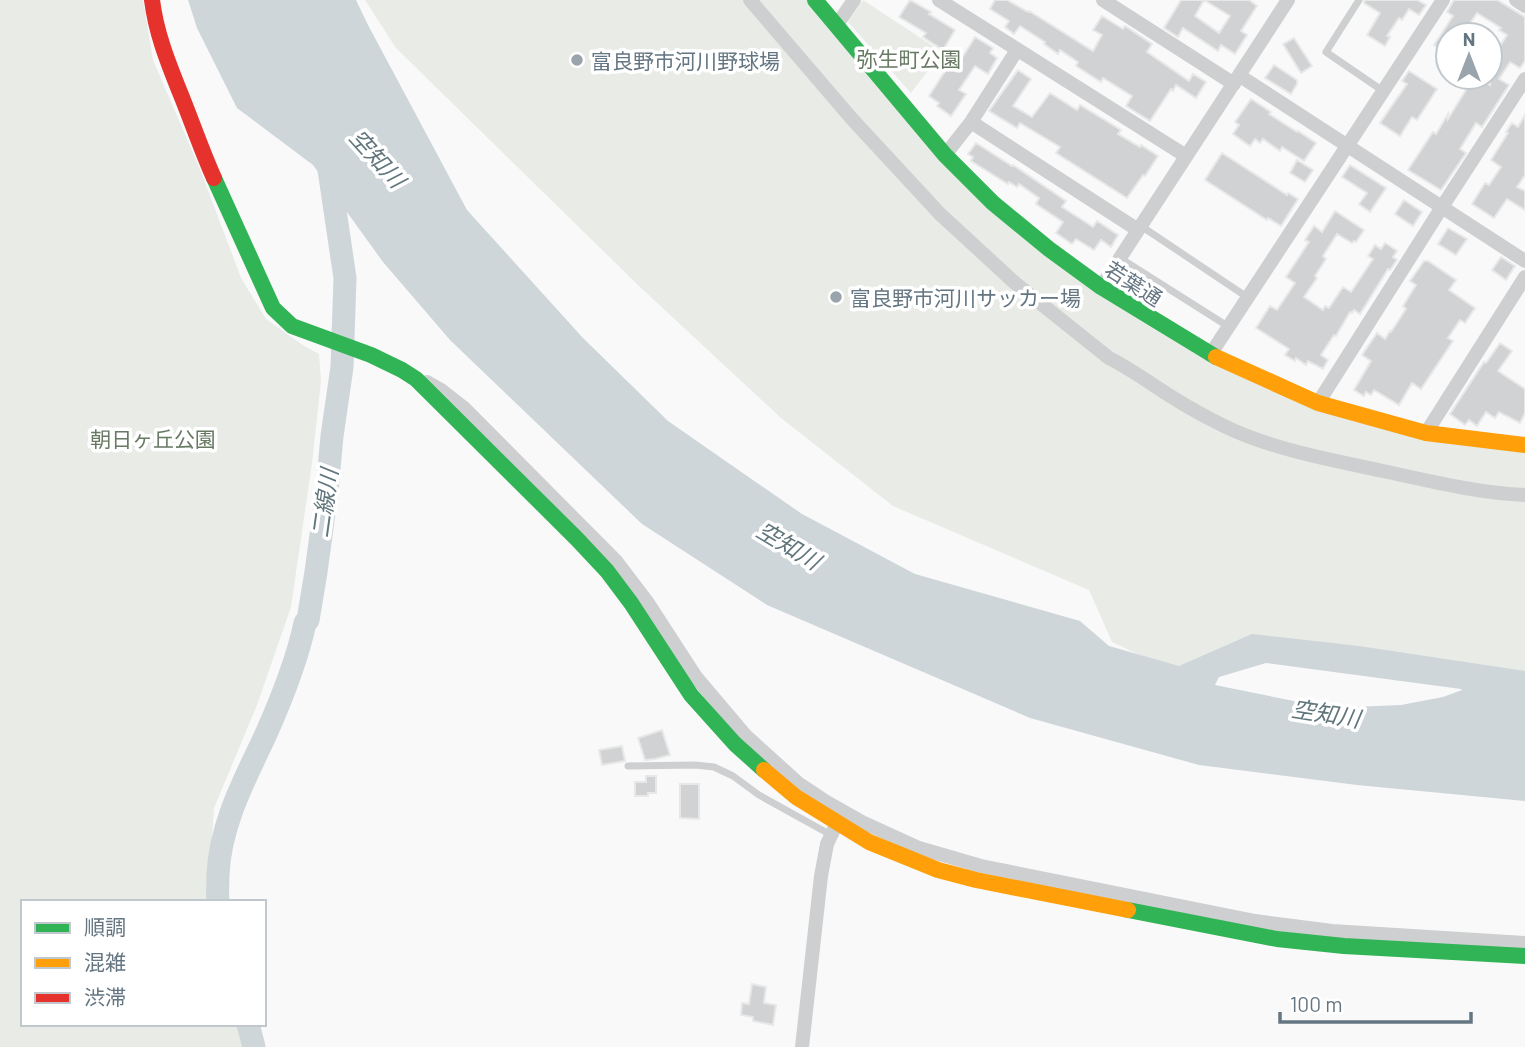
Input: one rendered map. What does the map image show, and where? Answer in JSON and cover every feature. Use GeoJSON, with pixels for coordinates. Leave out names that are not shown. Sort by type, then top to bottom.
{"type":"FeatureCollection","features":[{"type":"Feature","properties":{"kind":"street"},"geometry":{"type":"LineString","coordinates":[[152,0],[155,22],[166,59],[202,152],[273,308],[292,326],[399,366],[416,379],[607,571],[691,695],[713,721],[743,751],[834,829],[902,856],[976,880],[1278,939],[1344,946],[1525,956]]}},
{"type":"Feature","properties":{"kind":"street"},"geometry":{"type":"LineString","coordinates":[[750,0],[852,119],[940,214],[1015,283],[1109,358],[1173,398],[1251,437],[1317,457],[1367,468],[1474,489],[1525,495]]}},
{"type":"Feature","properties":{"kind":"street","name":"若葉通"},"geometry":{"type":"LineString","coordinates":[[815,0],[945,155],[1003,211],[1101,288],[1210,355],[1318,403],[1426,433],[1525,445]]}},
{"type":"Feature","properties":{"kind":"street"},"geometry":{"type":"LineString","coordinates":[[836,26],[854,0]]}},
{"type":"Feature","properties":{"kind":"street"},"geometry":{"type":"LineString","coordinates":[[939,0],[1186,156]]}},
{"type":"Feature","properties":{"kind":"street"},"geometry":{"type":"LineString","coordinates":[[1103,0],[1348,145],[1525,261]]}},
{"type":"Feature","properties":{"kind":"street"},"geometry":{"type":"LineString","coordinates":[[1210,355],[1443,0]]}},
{"type":"Feature","properties":{"kind":"street"},"geometry":{"type":"LineString","coordinates":[[1516,0],[1525,6]]}},
{"type":"Feature","properties":{"kind":"street"},"geometry":{"type":"LineString","coordinates":[[1101,288],[1237,80],[1283,2]]}},
{"type":"Feature","properties":{"kind":"street"},"geometry":{"type":"LineString","coordinates":[[945,155],[971,122],[1017,50]]}},
{"type":"Feature","properties":{"kind":"street"},"geometry":{"type":"LineString","coordinates":[[1318,403],[1525,79]]}},
{"type":"Feature","properties":{"kind":"street"},"geometry":{"type":"LineString","coordinates":[[971,122],[1140,228]]}},
{"type":"Feature","properties":{"kind":"street"},"geometry":{"type":"LineString","coordinates":[[1426,433],[1525,277]]}},
{"type":"Feature","properties":{"kind":"street"},"geometry":{"type":"LineString","coordinates":[[416,379],[441,390],[464,408],[600,543],[633,582],[696,677],[746,736],[798,782],[825,801],[872,827],[919,848],[981,866],[1255,921],[1332,931],[1525,943]]}},
{"type":"Feature","properties":{"kind":"street"},"geometry":{"type":"LineString","coordinates":[[802,1047],[821,876],[827,844],[834,829]]}},
{"type":"Feature","properties":{"kind":"lane"},"geometry":{"type":"LineString","coordinates":[[1359,0],[1326,52],[1384,92]]}},
{"type":"Feature","properties":{"kind":"lane"},"geometry":{"type":"LineString","coordinates":[[1140,228],[1248,298]]}},
{"type":"Feature","properties":{"kind":"lane"},"geometry":{"type":"LineString","coordinates":[[1120,258],[1229,327]]}},
{"type":"Feature","properties":{"kind":"lane"},"geometry":{"type":"LineString","coordinates":[[628,766],[715,767],[760,794],[834,829]]}},
{"type":"Feature","properties":{"kind":"green space","name":"朝日ヶ丘公園"},"geometry":{"type":"Polygon","coordinates":[[[0,0],[143,0],[153,60],[200,169],[241,278],[266,319],[319,354],[321,381],[312,463],[291,607],[257,705],[214,808],[210,867],[212,900],[21,900],[21,1026],[242,1026],[247,1047],[0,1047],[0,0]]]}},
{"type":"Feature","properties":{"kind":"green space"},"geometry":{"type":"Polygon","coordinates":[[[365,0],[815,0],[945,155],[1101,287],[1318,403],[1525,445],[1525,673],[1255,645],[1182,675],[1112,642],[1089,590],[893,506],[781,418],[639,286],[396,48],[365,0]]]}},
{"type":"Feature","properties":{"kind":"green space","name":"弥生町公園"},"geometry":{"type":"Polygon","coordinates":[[[863,0],[942,52],[911,93],[848,22],[863,0]]]}},
{"type":"Feature","properties":{"kind":"water","name":"空知川"},"geometry":{"type":"Polygon","coordinates":[[[188,0],[356,0],[467,210],[583,338],[668,421],[802,514],[915,574],[1080,621],[1109,646],[1179,666],[1252,634],[1359,646],[1525,671],[1525,801],[1357,785],[1199,765],[1030,718],[767,605],[642,524],[450,340],[383,262],[313,165],[237,108],[197,28],[188,0]],[[1266,663],[1219,677],[1215,685],[1328,708],[1401,705],[1443,697],[1461,689],[1266,663]]]}},
{"type":"Feature","properties":{"kind":"building"},"geometry":{"type":"Polygon","coordinates":[[[910,0],[955,30],[943,50],[923,37],[926,33],[899,17],[910,0]]]}},
{"type":"Feature","properties":{"kind":"building"},"geometry":{"type":"Polygon","coordinates":[[[995,0],[1007,0],[1029,11],[1093,51],[1102,35],[1093,30],[1102,16],[1123,29],[1125,26],[1152,44],[1147,52],[1189,81],[1193,74],[1206,82],[1196,98],[1176,85],[1150,121],[1126,106],[1132,96],[1103,78],[1101,82],[1076,66],[1078,62],[1060,50],[1058,54],[1020,26],[1014,34],[1005,27],[1009,21],[990,9],[995,0]]]}},
{"type":"Feature","properties":{"kind":"building"},"geometry":{"type":"Polygon","coordinates":[[[1181,0],[1204,0],[1249,0],[1257,6],[1241,31],[1247,35],[1235,54],[1221,45],[1218,51],[1183,28],[1178,37],[1164,28],[1181,0]],[[1204,0],[1195,16],[1219,33],[1230,16],[1204,0]]]}},
{"type":"Feature","properties":{"kind":"building"},"geometry":{"type":"Polygon","coordinates":[[[1365,0],[1417,0],[1426,5],[1419,15],[1409,9],[1402,20],[1399,18],[1387,36],[1390,37],[1385,46],[1367,35],[1380,13],[1364,3],[1365,0]]]}},
{"type":"Feature","properties":{"kind":"building"},"geometry":{"type":"Polygon","coordinates":[[[1454,0],[1497,0],[1525,17],[1525,61],[1520,68],[1510,62],[1504,71],[1504,40],[1507,35],[1504,33],[1504,21],[1490,21],[1477,13],[1472,21],[1450,21],[1453,16],[1447,12],[1454,0]]]}},
{"type":"Feature","properties":{"kind":"building"},"geometry":{"type":"Polygon","coordinates":[[[975,37],[993,48],[990,53],[997,58],[988,74],[975,66],[959,90],[966,94],[951,116],[929,96],[951,62],[957,66],[975,37]]]}},
{"type":"Feature","properties":{"kind":"building"},"geometry":{"type":"Polygon","coordinates":[[[1294,38],[1312,66],[1301,73],[1283,44],[1294,38]]]}},
{"type":"Feature","properties":{"kind":"building"},"geometry":{"type":"Polygon","coordinates":[[[1274,65],[1297,80],[1291,94],[1265,78],[1274,65]]]}},
{"type":"Feature","properties":{"kind":"building"},"geometry":{"type":"Polygon","coordinates":[[[1018,70],[1031,79],[1013,106],[1032,117],[1050,93],[1077,110],[1080,105],[1121,130],[1118,134],[1158,156],[1127,198],[1056,153],[1060,147],[1020,123],[1017,128],[989,111],[1018,70]]]}},
{"type":"Feature","properties":{"kind":"building"},"geometry":{"type":"Polygon","coordinates":[[[1409,71],[1434,87],[1436,91],[1417,120],[1412,117],[1400,136],[1380,123],[1407,84],[1402,81],[1409,71]]]}},
{"type":"Feature","properties":{"kind":"building"},"geometry":{"type":"Polygon","coordinates":[[[1504,82],[1509,85],[1482,127],[1476,123],[1460,149],[1466,153],[1441,190],[1408,170],[1448,114],[1448,119],[1465,91],[1504,91],[1504,82]]]}},
{"type":"Feature","properties":{"kind":"building"},"geometry":{"type":"Polygon","coordinates":[[[1251,99],[1271,112],[1269,114],[1316,143],[1304,161],[1282,147],[1280,151],[1263,139],[1260,143],[1255,139],[1250,146],[1233,134],[1239,125],[1235,122],[1251,99]]]}},
{"type":"Feature","properties":{"kind":"building"},"geometry":{"type":"Polygon","coordinates":[[[1525,115],[1525,175],[1517,187],[1525,191],[1525,210],[1507,199],[1494,218],[1472,204],[1485,183],[1489,185],[1501,167],[1491,160],[1508,133],[1506,132],[1512,123],[1518,127],[1525,115]]]}},
{"type":"Feature","properties":{"kind":"building"},"geometry":{"type":"Polygon","coordinates":[[[976,143],[1066,201],[1062,207],[1093,227],[1097,221],[1118,235],[1111,247],[1101,240],[1094,250],[1076,239],[1072,244],[1056,233],[1063,222],[1036,204],[1039,198],[1019,184],[1017,187],[1009,182],[1008,184],[971,161],[973,157],[968,154],[976,143]]]}},
{"type":"Feature","properties":{"kind":"building"},"geometry":{"type":"Polygon","coordinates":[[[1222,153],[1287,195],[1288,193],[1298,199],[1281,226],[1268,218],[1267,220],[1205,180],[1222,153]]]}},
{"type":"Feature","properties":{"kind":"building"},"geometry":{"type":"Polygon","coordinates":[[[1297,160],[1313,170],[1305,182],[1290,173],[1297,160]]]}},
{"type":"Feature","properties":{"kind":"building"},"geometry":{"type":"Polygon","coordinates":[[[1350,165],[1386,188],[1370,212],[1359,204],[1367,193],[1342,177],[1350,165]]]}},
{"type":"Feature","properties":{"kind":"building"},"geometry":{"type":"Polygon","coordinates":[[[1404,200],[1422,212],[1413,226],[1395,214],[1404,200]]]}},
{"type":"Feature","properties":{"kind":"building"},"geometry":{"type":"Polygon","coordinates":[[[1335,211],[1364,230],[1356,242],[1352,243],[1337,234],[1323,256],[1326,259],[1315,276],[1317,278],[1304,297],[1323,310],[1325,306],[1329,308],[1343,287],[1351,292],[1373,259],[1368,256],[1375,245],[1381,249],[1385,243],[1390,246],[1397,251],[1393,257],[1397,260],[1390,270],[1388,269],[1360,314],[1354,310],[1350,312],[1336,336],[1334,335],[1321,355],[1328,360],[1323,369],[1308,361],[1306,365],[1285,355],[1289,349],[1256,328],[1270,306],[1277,310],[1295,283],[1286,277],[1309,242],[1305,240],[1314,226],[1322,232],[1335,211]]]}},
{"type":"Feature","properties":{"kind":"building"},"geometry":{"type":"Polygon","coordinates":[[[1448,228],[1467,239],[1456,255],[1438,244],[1448,228]]]}},
{"type":"Feature","properties":{"kind":"building"},"geometry":{"type":"Polygon","coordinates":[[[1501,257],[1515,266],[1506,280],[1492,270],[1501,257]]]}},
{"type":"Feature","properties":{"kind":"building"},"geometry":{"type":"Polygon","coordinates":[[[1424,261],[1456,280],[1449,290],[1475,308],[1465,323],[1460,320],[1448,338],[1453,341],[1421,389],[1412,383],[1399,405],[1374,390],[1371,395],[1366,392],[1364,396],[1354,390],[1371,361],[1362,355],[1377,333],[1385,339],[1391,332],[1406,309],[1403,306],[1416,285],[1410,281],[1424,261]]]}},
{"type":"Feature","properties":{"kind":"building"},"geometry":{"type":"Polygon","coordinates":[[[1500,343],[1512,351],[1498,371],[1525,389],[1525,413],[1520,423],[1499,412],[1495,418],[1486,412],[1477,426],[1469,420],[1465,425],[1450,414],[1484,362],[1486,363],[1500,343]]]}},
{"type":"Feature","properties":{"kind":"building"},"geometry":{"type":"Polygon","coordinates":[[[662,730],[670,755],[645,760],[638,738],[662,730]]]}},
{"type":"Feature","properties":{"kind":"building"},"geometry":{"type":"Polygon","coordinates":[[[622,746],[625,761],[602,765],[599,750],[622,746]]]}},
{"type":"Feature","properties":{"kind":"building"},"geometry":{"type":"Polygon","coordinates":[[[646,776],[656,776],[656,793],[635,796],[635,782],[646,782],[646,776]]]}},
{"type":"Feature","properties":{"kind":"building"},"geometry":{"type":"Polygon","coordinates":[[[680,784],[699,784],[699,819],[680,818],[680,784]]]}},
{"type":"Feature","properties":{"kind":"building"},"geometry":{"type":"Polygon","coordinates":[[[752,984],[766,987],[764,1003],[776,1005],[773,1025],[753,1021],[753,1017],[741,1015],[742,1003],[749,1004],[752,984]]]}},
{"type":"Feature","properties":{"kind":"waterway","name":"二線川"},"geometry":{"type":"LineString","coordinates":[[218,900],[223,838],[298,651],[308,620],[316,572],[342,367],[345,278],[328,163]]}},
{"type":"Feature","properties":{"kind":"waterway","name":"二線川"},"geometry":{"type":"LineString","coordinates":[[249,1026],[254,1047]]}},
{"type":"Feature","properties":{"kind":"traffic: fast"},"geometry":{"type":"LineString","coordinates":[[815,0],[945,155],[993,203],[1101,287],[1216,357]]}},
{"type":"Feature","properties":{"kind":"traffic: fast"},"geometry":{"type":"LineString","coordinates":[[214,178],[273,308],[292,326],[371,355],[416,379],[607,571],[691,695],[735,744],[764,770]]}},
{"type":"Feature","properties":{"kind":"traffic: fast"},"geometry":{"type":"LineString","coordinates":[[1128,910],[1277,939],[1344,946],[1525,956]]}},
{"type":"Feature","properties":{"kind":"traffic: slow"},"geometry":{"type":"LineString","coordinates":[[1216,357],[1318,403],[1426,433],[1525,445]]}},
{"type":"Feature","properties":{"kind":"traffic: slow"},"geometry":{"type":"LineString","coordinates":[[764,770],[796,797],[869,842],[938,870],[1128,910]]}},
{"type":"Feature","properties":{"kind":"traffic: jam"},"geometry":{"type":"LineString","coordinates":[[152,0],[166,57],[214,178]]}},
{"type":"Feature","properties":{"kind":"place","name":"富良野市河川野球場"},"geometry":{"type":"Point","coordinates":[577,60]}},
{"type":"Feature","properties":{"kind":"place","name":"富良野市河川サッカー場"},"geometry":{"type":"Point","coordinates":[836,297]}}]}
